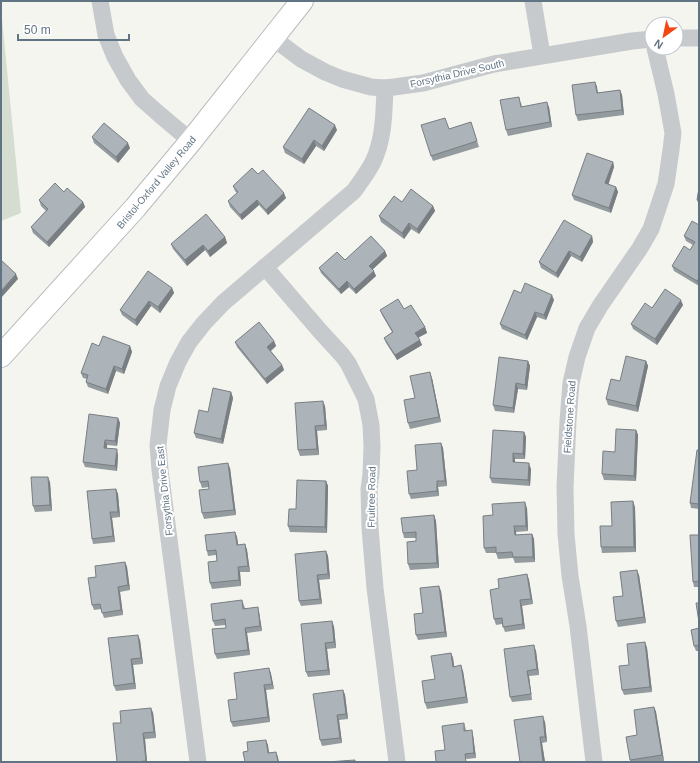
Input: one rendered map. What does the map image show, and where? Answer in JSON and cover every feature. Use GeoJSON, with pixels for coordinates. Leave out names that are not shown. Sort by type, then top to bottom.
{"type":"FeatureCollection","features":[{"type":"Feature","properties":{"kind":"main road","name":"Bristol-Oxford Valley Road"},"geometry":{"type":"LineString","coordinates":[[1,356],[135,208],[191,141],[302,1]]}},
{"type":"Feature","properties":{"kind":"street"},"geometry":{"type":"LineString","coordinates":[[100,1],[106,35],[115,57],[128,80],[142,99],[191,141]]}},
{"type":"Feature","properties":{"kind":"street"},"geometry":{"type":"LineString","coordinates":[[533,1],[542,55]]}},
{"type":"Feature","properties":{"kind":"street","name":"Forsythia Drive South"},"geometry":{"type":"LineString","coordinates":[[273,38],[302,59],[325,72],[342,79],[371,87],[385,88],[423,83],[494,64],[542,55],[644,40]]}},
{"type":"Feature","properties":{"kind":"street"},"geometry":{"type":"LineString","coordinates":[[684,38],[699,38]]}},
{"type":"Feature","properties":{"kind":"street","name":"Fieldstone Road"},"geometry":{"type":"LineString","coordinates":[[594,762],[566,534],[565,487],[571,383],[576,357],[587,328],[651,229],[666,184],[672,133],[666,94],[658,56]]}},
{"type":"Feature","properties":{"kind":"street","name":"Forsythia Drive East"},"geometry":{"type":"LineString","coordinates":[[198,762],[158,445],[162,410],[168,386],[178,362],[189,342],[204,323],[223,303],[354,191],[366,175],[373,161],[381,138],[384,117],[385,88]]}},
{"type":"Feature","properties":{"kind":"street","name":"Fruitree Road"},"geometry":{"type":"LineString","coordinates":[[265,267],[342,355],[348,363],[366,399],[371,425],[372,446],[369,489],[370,535],[375,588],[397,762]]}},
{"type":"Feature","properties":{"kind":"shaded area"},"geometry":{"type":"Polygon","coordinates":[[[1,8],[21,213],[1,221],[1,8]]]}},
{"type":"Feature","properties":{"kind":"building"},"geometry":{"type":"Polygon","coordinates":[[[595,82],[597,93],[620,90],[622,110],[576,115],[572,85],[595,82]]]}},
{"type":"Feature","properties":{"kind":"building"},"geometry":{"type":"Polygon","coordinates":[[[519,97],[521,107],[547,102],[550,122],[506,130],[500,100],[519,97]]]}},
{"type":"Feature","properties":{"kind":"building"},"geometry":{"type":"Polygon","coordinates":[[[309,108],[335,125],[322,146],[314,140],[302,159],[283,147],[309,108]]]}},
{"type":"Feature","properties":{"kind":"building"},"geometry":{"type":"Polygon","coordinates":[[[445,118],[449,129],[471,122],[477,141],[431,156],[421,125],[445,118]]]}},
{"type":"Feature","properties":{"kind":"building"},"geometry":{"type":"Polygon","coordinates":[[[104,123],[128,143],[116,157],[92,137],[104,123]]]}},
{"type":"Feature","properties":{"kind":"building"},"geometry":{"type":"Polygon","coordinates":[[[587,153],[613,162],[605,183],[616,187],[609,208],[572,195],[587,153]]]}},
{"type":"Feature","properties":{"kind":"building"},"geometry":{"type":"Polygon","coordinates":[[[252,168],[258,174],[263,170],[284,193],[266,210],[257,200],[240,215],[228,201],[238,192],[233,186],[252,168]]]}},
{"type":"Feature","properties":{"kind":"building"},"geometry":{"type":"Polygon","coordinates":[[[55,183],[64,192],[67,188],[83,202],[47,242],[31,227],[48,209],[39,200],[55,183]]]}},
{"type":"Feature","properties":{"kind":"building"},"geometry":{"type":"Polygon","coordinates":[[[699,188],[699,201],[697,200],[699,188]]]}},
{"type":"Feature","properties":{"kind":"building"},"geometry":{"type":"Polygon","coordinates":[[[411,189],[433,206],[417,229],[409,223],[402,233],[379,216],[394,196],[402,202],[411,189]]]}},
{"type":"Feature","properties":{"kind":"building"},"geometry":{"type":"Polygon","coordinates":[[[206,214],[225,237],[208,251],[203,245],[185,260],[171,244],[206,214]]]}},
{"type":"Feature","properties":{"kind":"building"},"geometry":{"type":"Polygon","coordinates":[[[564,220],[592,236],[580,257],[569,251],[556,273],[539,262],[564,220]]]}},
{"type":"Feature","properties":{"kind":"building"},"geometry":{"type":"Polygon","coordinates":[[[692,221],[699,225],[699,278],[697,281],[672,266],[684,246],[690,250],[695,242],[684,236],[692,221]]]}},
{"type":"Feature","properties":{"kind":"building"},"geometry":{"type":"Polygon","coordinates":[[[371,236],[385,251],[369,266],[374,271],[354,289],[347,281],[339,289],[319,268],[337,252],[345,260],[371,236]]]}},
{"type":"Feature","properties":{"kind":"building"},"geometry":{"type":"Polygon","coordinates":[[[1,260],[16,274],[1,291],[1,260]]]}},
{"type":"Feature","properties":{"kind":"building"},"geometry":{"type":"Polygon","coordinates":[[[148,271],[172,288],[158,307],[149,301],[135,320],[120,310],[148,271]]]}},
{"type":"Feature","properties":{"kind":"building"},"geometry":{"type":"Polygon","coordinates":[[[525,283],[552,295],[544,315],[535,312],[525,335],[500,324],[514,290],[521,293],[525,283]]]}},
{"type":"Feature","properties":{"kind":"building"},"geometry":{"type":"Polygon","coordinates":[[[665,289],[681,300],[655,339],[631,324],[645,303],[652,308],[665,289]]]}},
{"type":"Feature","properties":{"kind":"building"},"geometry":{"type":"Polygon","coordinates":[[[398,299],[404,309],[411,305],[425,327],[415,333],[420,340],[395,355],[384,338],[393,332],[380,310],[398,299]]]}},
{"type":"Feature","properties":{"kind":"building"},"geometry":{"type":"Polygon","coordinates":[[[259,322],[274,341],[267,347],[282,365],[265,379],[235,342],[259,322]]]}},
{"type":"Feature","properties":{"kind":"building"},"geometry":{"type":"Polygon","coordinates":[[[103,336],[130,346],[122,369],[114,366],[106,389],[86,382],[88,375],[81,373],[92,343],[99,346],[103,336]]]}},
{"type":"Feature","properties":{"kind":"building"},"geometry":{"type":"Polygon","coordinates":[[[626,356],[646,361],[636,406],[606,399],[611,379],[620,381],[626,356]]]}},
{"type":"Feature","properties":{"kind":"building"},"geometry":{"type":"Polygon","coordinates":[[[499,357],[528,361],[525,385],[516,383],[513,408],[493,405],[499,357]]]}},
{"type":"Feature","properties":{"kind":"building"},"geometry":{"type":"Polygon","coordinates":[[[430,372],[439,417],[408,423],[404,400],[415,398],[410,376],[430,372]]]}},
{"type":"Feature","properties":{"kind":"building"},"geometry":{"type":"Polygon","coordinates":[[[213,388],[231,392],[221,439],[194,433],[199,410],[208,412],[213,388]]]}},
{"type":"Feature","properties":{"kind":"building"},"geometry":{"type":"Polygon","coordinates":[[[323,401],[325,425],[315,426],[317,449],[298,450],[295,403],[323,401]]]}},
{"type":"Feature","properties":{"kind":"building"},"geometry":{"type":"Polygon","coordinates":[[[89,414],[118,418],[115,441],[105,440],[104,448],[117,449],[115,466],[83,462],[89,414]]]}},
{"type":"Feature","properties":{"kind":"building"},"geometry":{"type":"Polygon","coordinates":[[[616,429],[636,430],[634,476],[602,474],[603,451],[615,452],[616,429]]]}},
{"type":"Feature","properties":{"kind":"building"},"geometry":{"type":"Polygon","coordinates":[[[493,430],[524,432],[523,454],[513,453],[513,462],[529,463],[528,480],[490,478],[493,430]]]}},
{"type":"Feature","properties":{"kind":"building"},"geometry":{"type":"Polygon","coordinates":[[[441,443],[445,481],[437,481],[437,491],[409,494],[407,471],[417,470],[415,445],[441,443]]]}},
{"type":"Feature","properties":{"kind":"building"},"geometry":{"type":"Polygon","coordinates":[[[697,450],[699,450],[699,504],[690,503],[697,450]]]}},
{"type":"Feature","properties":{"kind":"building"},"geometry":{"type":"Polygon","coordinates":[[[228,463],[234,510],[202,513],[199,490],[209,489],[208,481],[200,482],[198,467],[228,463]]]}},
{"type":"Feature","properties":{"kind":"building"},"geometry":{"type":"Polygon","coordinates":[[[31,477],[48,477],[50,505],[33,506],[31,477]]]}},
{"type":"Feature","properties":{"kind":"building"},"geometry":{"type":"Polygon","coordinates":[[[297,480],[326,481],[325,527],[288,526],[289,509],[296,509],[297,480]]]}},
{"type":"Feature","properties":{"kind":"building"},"geometry":{"type":"Polygon","coordinates":[[[116,489],[118,512],[110,512],[113,536],[92,539],[87,491],[116,489]]]}},
{"type":"Feature","properties":{"kind":"building"},"geometry":{"type":"Polygon","coordinates":[[[633,501],[634,547],[601,547],[600,526],[612,526],[611,502],[633,501]]]}},
{"type":"Feature","properties":{"kind":"building"},"geometry":{"type":"Polygon","coordinates":[[[525,502],[526,526],[514,526],[515,535],[532,534],[533,557],[513,557],[512,552],[496,553],[496,547],[484,548],[483,516],[493,515],[492,504],[525,502]]]}},
{"type":"Feature","properties":{"kind":"building"},"geometry":{"type":"Polygon","coordinates":[[[434,515],[437,563],[408,564],[407,542],[416,541],[416,532],[403,533],[401,518],[434,515]]]}},
{"type":"Feature","properties":{"kind":"building"},"geometry":{"type":"Polygon","coordinates":[[[235,532],[237,545],[245,544],[248,566],[238,567],[239,580],[210,583],[208,562],[217,561],[216,550],[207,551],[205,535],[235,532]]]}},
{"type":"Feature","properties":{"kind":"building"},"geometry":{"type":"Polygon","coordinates":[[[690,535],[699,535],[699,581],[693,582],[690,535]]]}},
{"type":"Feature","properties":{"kind":"building"},"geometry":{"type":"Polygon","coordinates":[[[326,551],[328,574],[317,575],[320,599],[299,601],[295,554],[326,551]]]}},
{"type":"Feature","properties":{"kind":"building"},"geometry":{"type":"Polygon","coordinates":[[[125,562],[128,585],[118,587],[121,610],[102,613],[100,604],[92,605],[88,578],[96,577],[95,566],[125,562]]]}},
{"type":"Feature","properties":{"kind":"building"},"geometry":{"type":"Polygon","coordinates":[[[637,570],[644,617],[616,621],[613,597],[623,596],[620,572],[637,570]]]}},
{"type":"Feature","properties":{"kind":"building"},"geometry":{"type":"Polygon","coordinates":[[[527,574],[531,599],[520,600],[523,624],[503,627],[502,618],[494,619],[490,590],[499,588],[498,579],[527,574]]]}},
{"type":"Feature","properties":{"kind":"building"},"geometry":{"type":"Polygon","coordinates":[[[439,586],[445,632],[416,635],[414,614],[423,613],[420,588],[439,586]]]}},
{"type":"Feature","properties":{"kind":"building"},"geometry":{"type":"Polygon","coordinates":[[[242,600],[243,609],[258,607],[260,626],[245,628],[248,650],[215,654],[212,629],[226,628],[225,619],[213,621],[211,604],[242,600]]]}},
{"type":"Feature","properties":{"kind":"building"},"geometry":{"type":"Polygon","coordinates":[[[696,603],[699,603],[699,622],[696,603]]]}},
{"type":"Feature","properties":{"kind":"building"},"geometry":{"type":"Polygon","coordinates":[[[332,621],[334,642],[325,643],[328,670],[306,672],[301,624],[332,621]]]}},
{"type":"Feature","properties":{"kind":"building"},"geometry":{"type":"Polygon","coordinates":[[[699,628],[699,645],[694,646],[691,630],[699,628]]]}},
{"type":"Feature","properties":{"kind":"building"},"geometry":{"type":"Polygon","coordinates":[[[138,635],[141,658],[131,659],[134,683],[114,686],[108,638],[138,635]]]}},
{"type":"Feature","properties":{"kind":"building"},"geometry":{"type":"Polygon","coordinates":[[[645,642],[650,687],[622,690],[619,666],[629,665],[627,644],[645,642]]]}},
{"type":"Feature","properties":{"kind":"building"},"geometry":{"type":"Polygon","coordinates":[[[534,645],[537,669],[527,671],[531,694],[510,697],[504,649],[534,645]]]}},
{"type":"Feature","properties":{"kind":"building"},"geometry":{"type":"Polygon","coordinates":[[[451,653],[453,667],[461,665],[466,697],[425,703],[422,681],[435,679],[431,656],[451,653]]]}},
{"type":"Feature","properties":{"kind":"building"},"geometry":{"type":"Polygon","coordinates":[[[269,668],[272,684],[264,685],[268,717],[231,722],[228,700],[237,699],[234,673],[269,668]]]}},
{"type":"Feature","properties":{"kind":"building"},"geometry":{"type":"Polygon","coordinates":[[[343,690],[346,714],[337,715],[340,738],[320,740],[313,694],[343,690]]]}},
{"type":"Feature","properties":{"kind":"building"},"geometry":{"type":"Polygon","coordinates":[[[654,707],[662,755],[630,760],[626,737],[637,735],[634,710],[654,707]]]}},
{"type":"Feature","properties":{"kind":"building"},"geometry":{"type":"Polygon","coordinates":[[[151,708],[154,732],[143,733],[146,761],[117,762],[113,723],[121,723],[120,711],[151,708]]]}},
{"type":"Feature","properties":{"kind":"building"},"geometry":{"type":"Polygon","coordinates":[[[543,716],[545,737],[540,737],[543,762],[520,762],[514,720],[543,716]]]}},
{"type":"Feature","properties":{"kind":"building"},"geometry":{"type":"Polygon","coordinates":[[[464,723],[464,731],[472,730],[474,753],[465,754],[466,762],[436,762],[435,751],[445,750],[442,726],[464,723]]]}},
{"type":"Feature","properties":{"kind":"building"},"geometry":{"type":"Polygon","coordinates":[[[266,740],[268,753],[276,752],[278,762],[245,762],[243,752],[248,751],[247,742],[266,740]]]}},
{"type":"Feature","properties":{"kind":"building"},"geometry":{"type":"Polygon","coordinates":[[[355,760],[355,762],[327,762],[355,760]]]}}]}
